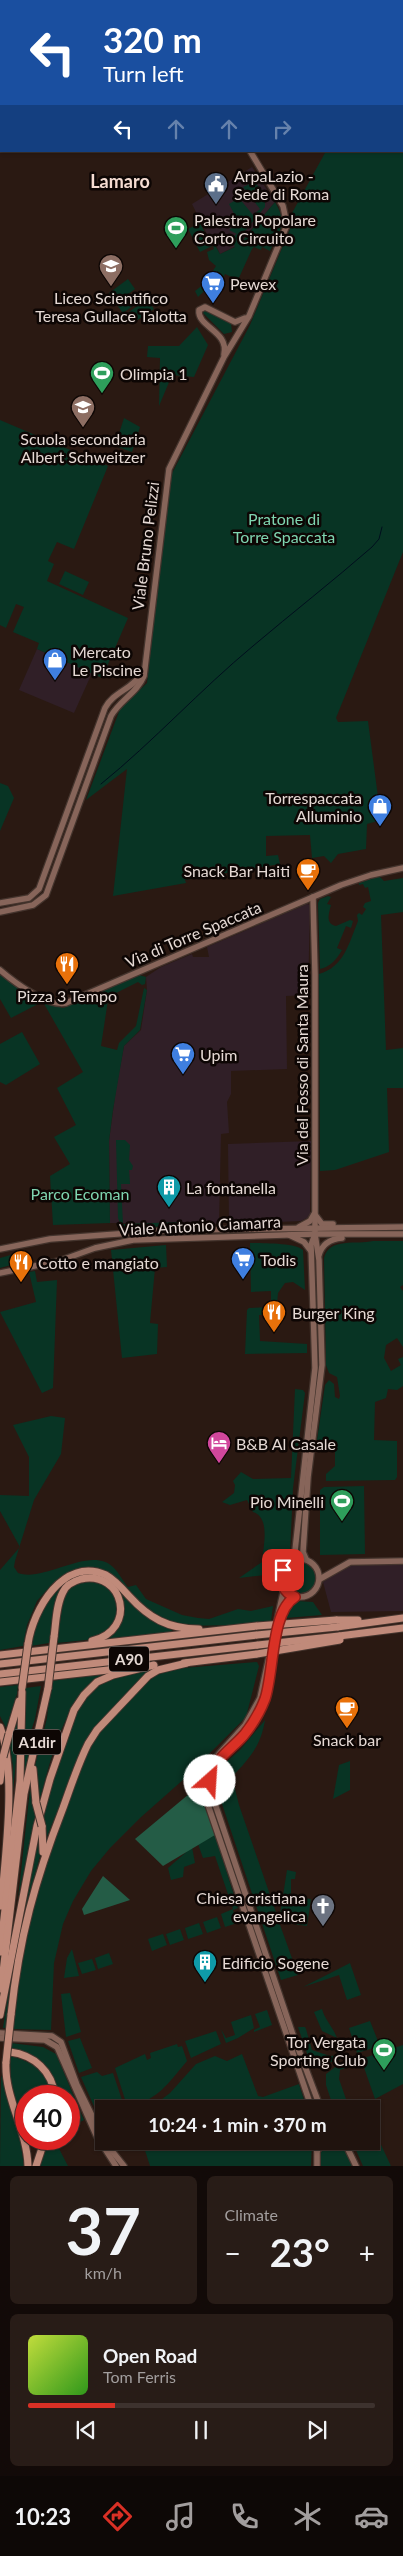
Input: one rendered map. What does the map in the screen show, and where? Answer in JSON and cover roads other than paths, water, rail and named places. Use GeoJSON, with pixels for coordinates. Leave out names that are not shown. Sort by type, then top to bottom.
{"type":"FeatureCollection","features":[{"type":"Feature","properties":{"kind":"highway"},"geometry":{"type":"LineString","coordinates":[[0,1781],[3,1757],[22,1690],[34,1616],[48,1594],[66,1579],[88,1572],[101,1574],[113,1580],[145,1612],[165,1625],[217,1631]]}},
{"type":"Feature","properties":{"kind":"highway","name":"A1dir"},"geometry":{"type":"LineString","coordinates":[[0,2004],[24,1794],[48,1688],[59,1601],[67,1586],[77,1580],[88,1578],[102,1581],[114,1590],[120,1600],[121,1610],[115,1628],[102,1639],[63,1648]]}},
{"type":"Feature","properties":{"kind":"highway","name":"A90"},"geometry":{"type":"LineString","coordinates":[[0,1664],[257,1636],[337,1623],[403,1618]]}},
{"type":"Feature","properties":{"kind":"highway"},"geometry":{"type":"LineString","coordinates":[[0,1655],[257,1626],[337,1623]]}},
{"type":"Feature","properties":{"kind":"highway","name":"A90"},"geometry":{"type":"LineString","coordinates":[[0,1674],[258,1645],[340,1638],[403,1628]]}},
{"type":"Feature","properties":{"kind":"highway"},"geometry":{"type":"LineString","coordinates":[[0,1682],[257,1654],[340,1638]]}},
{"type":"Feature","properties":{"kind":"highway"},"geometry":{"type":"LineString","coordinates":[[40,1865],[82,1756],[96,1732],[150,1675],[187,1663]]}},
{"type":"Feature","properties":{"kind":"highway"},"geometry":{"type":"LineString","coordinates":[[0,2016],[37,1826],[50,1779],[74,1710],[86,1692],[97,1682],[113,1675],[154,1665]]}},
{"type":"Feature","properties":{"kind":"highway","name":"A1dir"},"geometry":{"type":"LineString","coordinates":[[0,1952],[19,1790],[22,1690]]}},
{"type":"Feature","properties":{"kind":"highway"},"geometry":{"type":"LineString","coordinates":[[0,1727],[5,1744],[8,1774],[0,1921]]}},
{"type":"Feature","properties":{"kind":"highway"},"geometry":{"type":"LineString","coordinates":[[28,2166],[24,2137],[7,2080],[6,2062],[23,1933],[44,1846],[42,1826],[36,1803],[33,1772],[40,1730]]}},
{"type":"Feature","properties":{"kind":"highway"},"geometry":{"type":"LineString","coordinates":[[10,2052],[27,2056],[41,2066],[52,2085]]}},
{"type":"Feature","properties":{"kind":"highway"},"geometry":{"type":"LineString","coordinates":[[36,2166],[41,2150]]}},
{"type":"Feature","properties":{"kind":"street","name":"Viale Bruno Pelizzi"},"geometry":{"type":"LineString","coordinates":[[0,912],[34,905],[46,895],[111,716],[118,705],[140,685],[146,667],[169,469],[224,357],[250,313],[285,230],[287,216],[278,196],[251,152]]}},
{"type":"Feature","properties":{"kind":"street"},"geometry":{"type":"LineString","coordinates":[[224,357],[223,341],[202,319],[199,310],[205,307],[237,322],[250,313]]}},
{"type":"Feature","properties":{"kind":"street"},"geometry":{"type":"LineString","coordinates":[[0,903],[29,898],[40,889],[104,708],[111,698],[138,680],[146,667]]}},
{"type":"Feature","properties":{"kind":"street","name":"Via di Torre Spaccata"},"geometry":{"type":"LineString","coordinates":[[0,970],[34,993],[56,1003],[66,1003],[313,897],[362,878],[403,868]]}},
{"type":"Feature","properties":{"kind":"street","name":"Via del Fosso di Santa Maura"},"geometry":{"type":"LineString","coordinates":[[306,1559],[303,1552],[308,1478],[322,1369],[318,1260],[315,1231],[315,974],[313,897]]}},
{"type":"Feature","properties":{"kind":"street"},"geometry":{"type":"LineString","coordinates":[[315,1212],[322,1224],[349,1228]]}},
{"type":"Feature","properties":{"kind":"street"},"geometry":{"type":"LineString","coordinates":[[295,1228],[308,1222],[315,1212]]}},
{"type":"Feature","properties":{"kind":"street"},"geometry":{"type":"LineString","coordinates":[[315,1231],[403,1227]]}},
{"type":"Feature","properties":{"kind":"street","name":"Viale Antonio Ciamarra"},"geometry":{"type":"LineString","coordinates":[[0,1249],[50,1239],[171,1230],[295,1228],[315,1231]]}},
{"type":"Feature","properties":{"kind":"street"},"geometry":{"type":"LineString","coordinates":[[315,1231],[403,1234]]}},
{"type":"Feature","properties":{"kind":"street","name":"Via del Fosso di Santa Maura"},"geometry":{"type":"LineString","coordinates":[[294,1560],[300,1489],[315,1368],[311,1251],[315,1231]]}},
{"type":"Feature","properties":{"kind":"street","name":"Viale Antonio Ciamarra"},"geometry":{"type":"LineString","coordinates":[[0,1273],[59,1261],[95,1248],[124,1241],[287,1234],[315,1231]]}},
{"type":"Feature","properties":{"kind":"street"},"geometry":{"type":"LineString","coordinates":[[287,1234],[304,1242],[311,1251]]}},
{"type":"Feature","properties":{"kind":"street"},"geometry":{"type":"LineString","coordinates":[[318,1260],[322,1248],[330,1241],[362,1234]]}},
{"type":"Feature","properties":{"kind":"street"},"geometry":{"type":"LineString","coordinates":[[309,2100],[207,1802],[204,1784],[206,1770],[211,1762],[245,1725],[259,1701],[284,1588],[281,1579],[283,1570],[294,1560],[306,1559],[318,1570],[329,1572]]}},
{"type":"Feature","properties":{"kind":"street"},"geometry":{"type":"LineString","coordinates":[[284,1588],[295,1597],[306,1597],[313,1593],[320,1579],[329,1572],[354,1561],[403,1561]]}},
{"type":"Feature","properties":{"kind":"street"},"geometry":{"type":"LineString","coordinates":[[318,1570],[320,1579]]}},
{"type":"Feature","properties":{"kind":"street"},"geometry":{"type":"LineString","coordinates":[[295,1597],[288,1603],[280,1618],[269,1684],[261,1709],[247,1731],[216,1764],[210,1775],[209,1786],[294,2040],[317,2100]]}},
{"type":"Feature","properties":{"kind":"street"},"geometry":{"type":"LineString","coordinates":[[0,2033],[52,2036],[61,2042],[77,2085],[95,2122]]}},
{"type":"Feature","properties":{"kind":"street"},"geometry":{"type":"LineString","coordinates":[[0,2038],[45,2040],[57,2047],[96,2135],[116,2166]]}},
{"type":"Feature","properties":{"kind":"street"},"geometry":{"type":"LineString","coordinates":[[111,2150],[124,2166]]}},
{"type":"Feature","properties":{"kind":"street"},"geometry":{"type":"LineString","coordinates":[[347,2150],[356,2166]]}},
{"type":"Feature","properties":{"kind":"street"},"geometry":{"type":"LineString","coordinates":[[317,2151],[317,2166]]}},
{"type":"Feature","properties":{"kind":"waterway"},"geometry":{"type":"LineString","coordinates":[[101,784],[121,768],[233,663],[372,547],[379,539],[382,527]]}},
{"type":"Feature","properties":{"kind":"place","name":"ArpaLazio - Sede di Roma"},"geometry":{"type":"Point","coordinates":[216,205]}},
{"type":"Feature","properties":{"kind":"place","name":"Palestra Popolare Corto Circuito"},"geometry":{"type":"Point","coordinates":[176,249]}},
{"type":"Feature","properties":{"kind":"place","name":"Liceo Scientifico Teresa Gullace Talotta"},"geometry":{"type":"Point","coordinates":[111,287]}},
{"type":"Feature","properties":{"kind":"place","name":"Pewex"},"geometry":{"type":"Point","coordinates":[213,304]}},
{"type":"Feature","properties":{"kind":"place","name":"Olimpia 1"},"geometry":{"type":"Point","coordinates":[102,394]}},
{"type":"Feature","properties":{"kind":"place","name":"Scuola secondaria Albert Schweitzer"},"geometry":{"type":"Point","coordinates":[83,428]}},
{"type":"Feature","properties":{"kind":"place","name":"Mercato Le Piscine"},"geometry":{"type":"Point","coordinates":[55,681]}},
{"type":"Feature","properties":{"kind":"place","name":"Torrespaccata Alluminio"},"geometry":{"type":"Point","coordinates":[380,827]}},
{"type":"Feature","properties":{"kind":"place","name":"Snack Bar Haiti"},"geometry":{"type":"Point","coordinates":[308,891]}},
{"type":"Feature","properties":{"kind":"place","name":"Pizza 3 Tempo"},"geometry":{"type":"Point","coordinates":[67,985]}},
{"type":"Feature","properties":{"kind":"place","name":"Upim"},"geometry":{"type":"Point","coordinates":[183,1075]}},
{"type":"Feature","properties":{"kind":"place","name":"La fontanella"},"geometry":{"type":"Point","coordinates":[169,1208]}},
{"type":"Feature","properties":{"kind":"place","name":"Todis"},"geometry":{"type":"Point","coordinates":[243,1280]}},
{"type":"Feature","properties":{"kind":"place","name":"Cotto e mangiato"},"geometry":{"type":"Point","coordinates":[21,1283]}},
{"type":"Feature","properties":{"kind":"place","name":"Burger King"},"geometry":{"type":"Point","coordinates":[274,1333]}},
{"type":"Feature","properties":{"kind":"place","name":"B&B Al Casale"},"geometry":{"type":"Point","coordinates":[219,1464]}},
{"type":"Feature","properties":{"kind":"place","name":"Pio Minelli"},"geometry":{"type":"Point","coordinates":[342,1522]}},
{"type":"Feature","properties":{"kind":"place","name":"Snack bar"},"geometry":{"type":"Point","coordinates":[347,1729]}},
{"type":"Feature","properties":{"kind":"place","name":"Chiesa cristiana evangelica"},"geometry":{"type":"Point","coordinates":[323,1927]}},
{"type":"Feature","properties":{"kind":"place","name":"Edificio Sogene"},"geometry":{"type":"Point","coordinates":[205,1983]}},
{"type":"Feature","properties":{"kind":"place","name":"Tor Vergata Sporting Club"},"geometry":{"type":"Point","coordinates":[384,2071]}},
{"type":"Feature","properties":{"kind":"district","name":"Lamaro"},"geometry":{"type":"Point","coordinates":[120,181]}},
{"type":"Feature","properties":{"kind":"park label","name":"Pratone di Torre Spaccata"},"geometry":{"type":"Point","coordinates":[284,527]}},
{"type":"Feature","properties":{"kind":"park label","name":"Parco Ecoman"},"geometry":{"type":"Point","coordinates":[80,1193]}}]}
